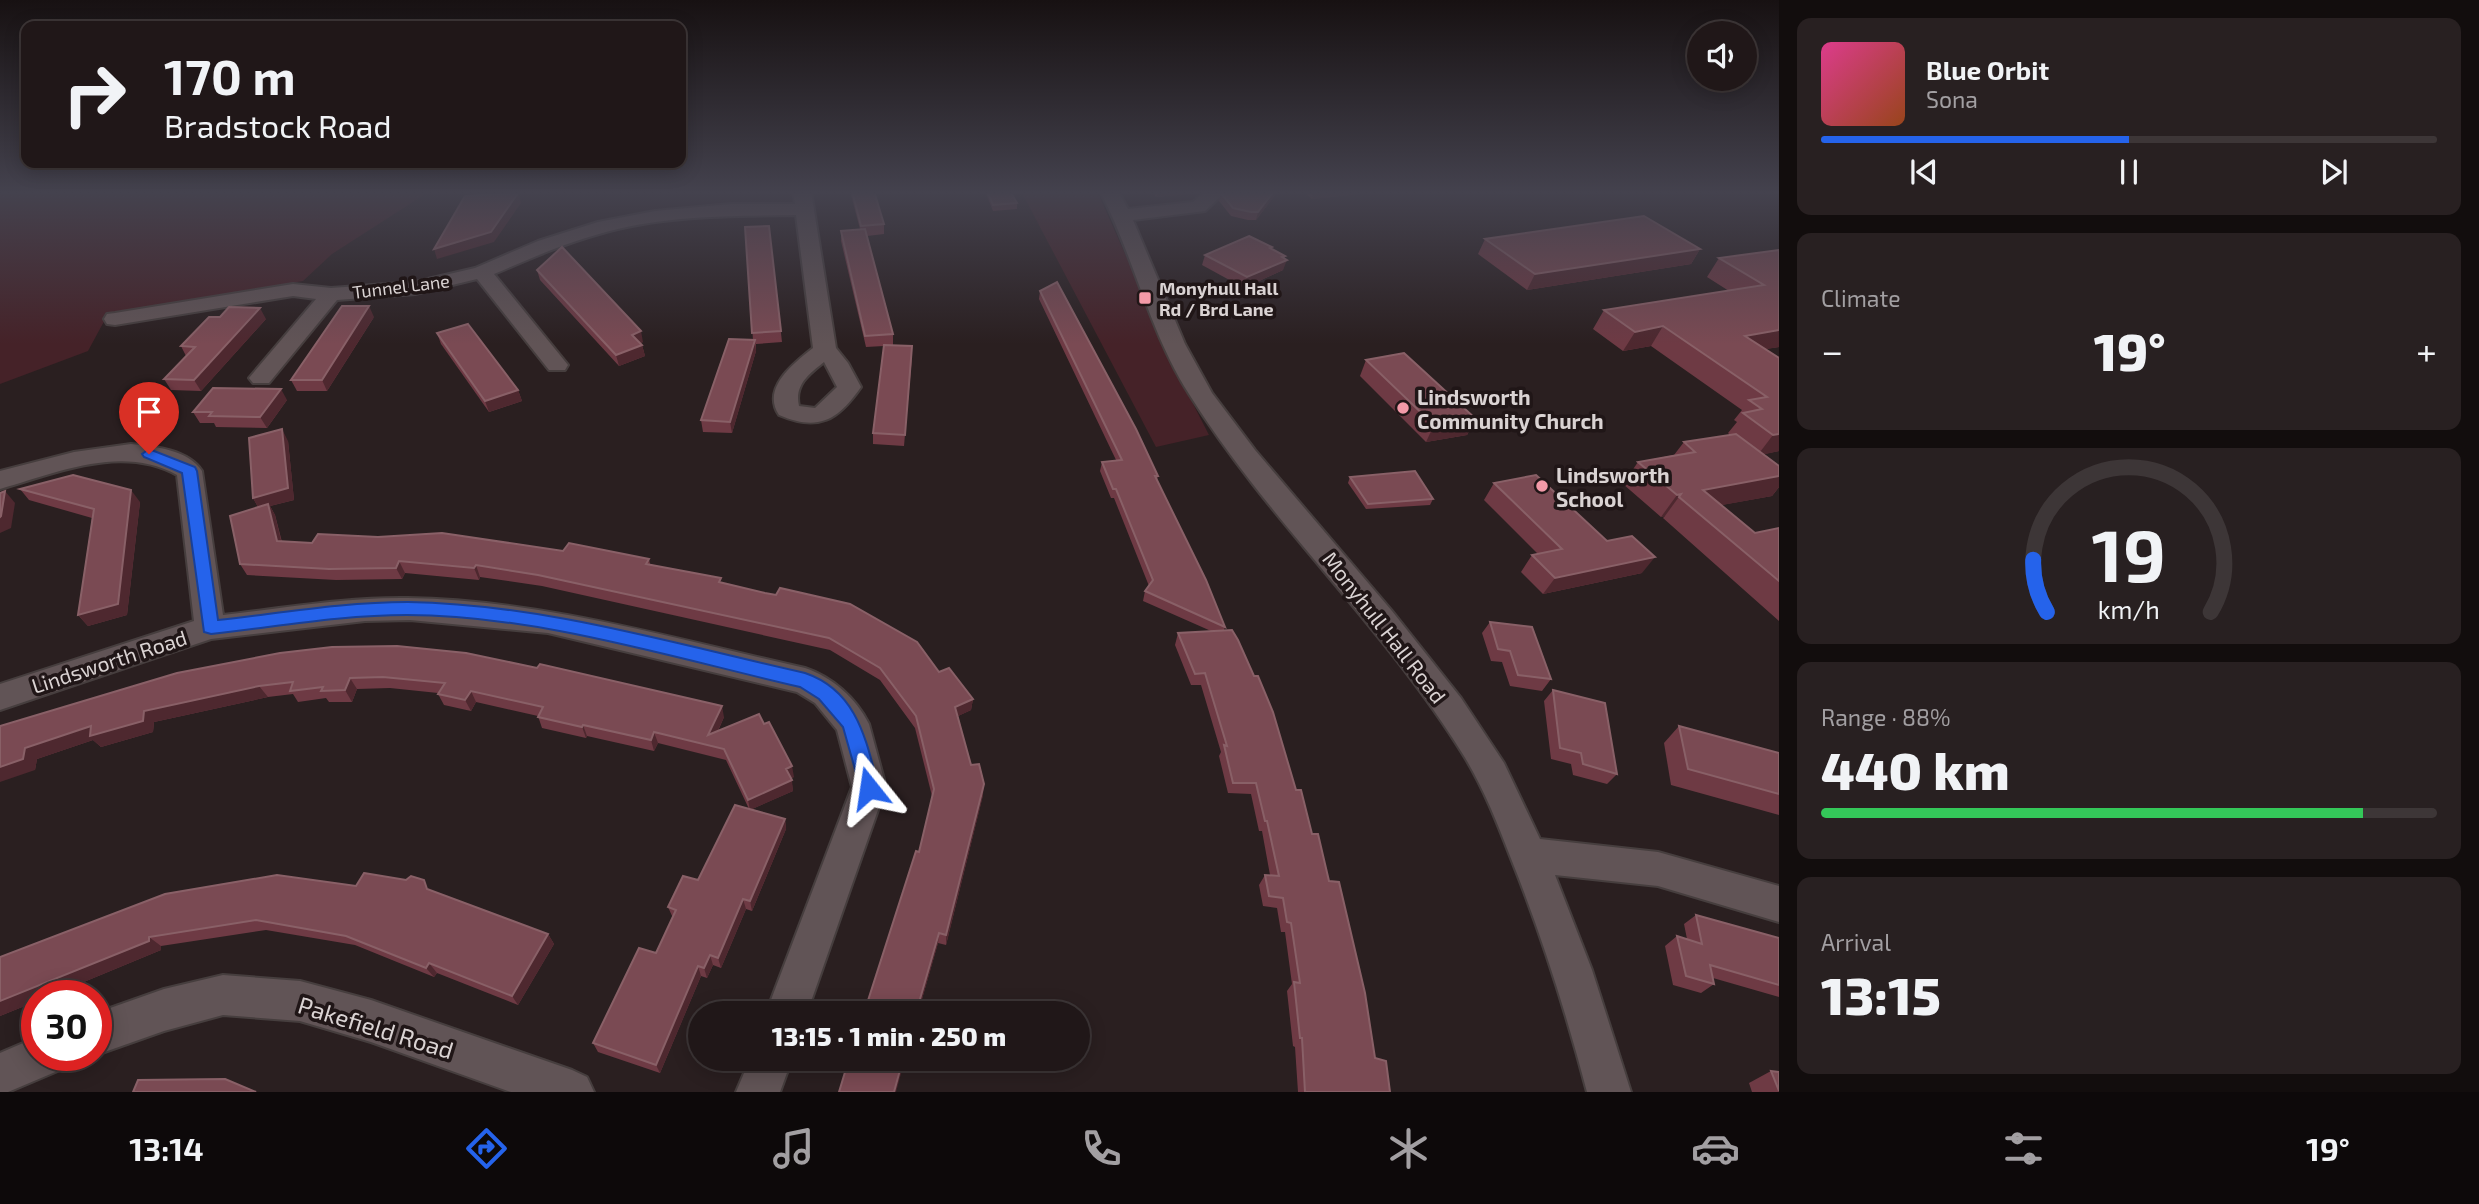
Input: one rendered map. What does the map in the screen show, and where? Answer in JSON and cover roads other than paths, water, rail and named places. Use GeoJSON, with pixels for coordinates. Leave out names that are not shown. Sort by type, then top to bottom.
{"type":"FeatureCollection","features":[{"type":"Feature","properties":{"kind":"street","name":"Tunnel Lane"},"geometry":{"type":"LineString","coordinates":[[115,319],[293,290],[331,294],[415,288],[482,272],[555,242]]}},
{"type":"Feature","properties":{"kind":"street"},"geometry":{"type":"LineString","coordinates":[[810,242],[825,350]]}},
{"type":"Feature","properties":{"kind":"street","name":"Monyhull Hall Road"},"geometry":{"type":"LineString","coordinates":[[1132,242],[1181,362],[1202,396],[1260,475],[1330,556],[1465,730],[1496,778],[1549,904],[1609,1092]]}},
{"type":"Feature","properties":{"kind":"street"},"geometry":{"type":"LineString","coordinates":[[482,272],[557,365]]}},
{"type":"Feature","properties":{"kind":"street"},"geometry":{"type":"LineString","coordinates":[[261,378],[331,294]]}},
{"type":"Feature","properties":{"kind":"street"},"geometry":{"type":"LineString","coordinates":[[0,480],[82,458],[117,455],[149,454],[189,471],[211,628]]}},
{"type":"Feature","properties":{"kind":"street","name":"Lindsworth Road"},"geometry":{"type":"LineString","coordinates":[[0,696],[211,628],[365,610],[410,609],[548,622],[805,681],[826,694],[852,724],[869,788],[791,1001]]}},
{"type":"Feature","properties":{"kind":"street"},"geometry":{"type":"LineString","coordinates":[[1528,855],[1658,869],[1779,904]]}},
{"type":"Feature","properties":{"kind":"street","name":"Pakefield Road"},"geometry":{"type":"LineString","coordinates":[[112,1028],[164,1010],[223,995],[300,1001],[371,1021],[572,1092]]}},
{"type":"Feature","properties":{"kind":"street"},"geometry":{"type":"LineString","coordinates":[[0,1074],[21,1065]]}},
{"type":"Feature","properties":{"kind":"street"},"geometry":{"type":"LineString","coordinates":[[758,1092],[766,1071]]}},
{"type":"Feature","properties":{"kind":"place","name":"Monyhull Hall Rd / Brd Lane"},"geometry":{"type":"Point","coordinates":[1145,298]}},
{"type":"Feature","properties":{"kind":"place","name":"Lindsworth Community Church"},"geometry":{"type":"Point","coordinates":[1403,408]}},
{"type":"Feature","properties":{"kind":"place","name":"Lindsworth School"},"geometry":{"type":"Point","coordinates":[1542,486]}}]}
